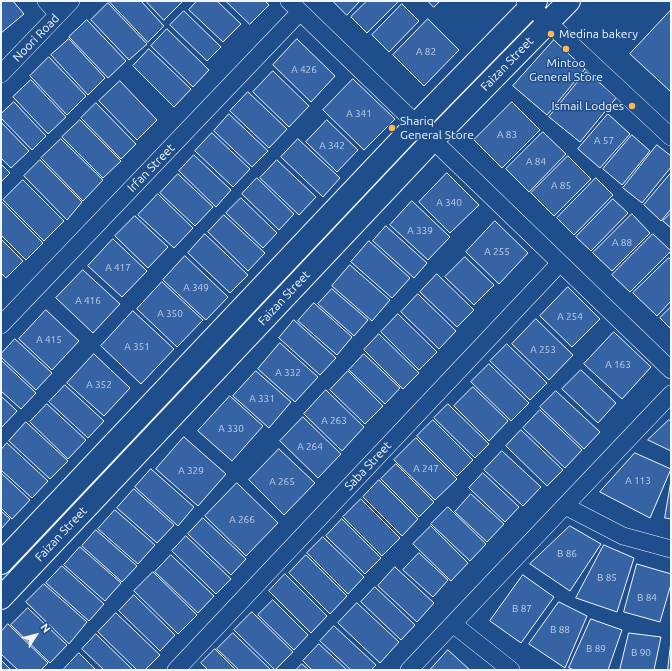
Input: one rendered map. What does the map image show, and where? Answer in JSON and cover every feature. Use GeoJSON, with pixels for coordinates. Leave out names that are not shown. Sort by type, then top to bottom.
{"type":"FeatureCollection","features":[{"type":"Feature","properties":{"kind":"street"},"geometry":{"type":"LineString","coordinates":[[46,1],[58,15]]}},
{"type":"Feature","properties":{"kind":"street","name":"Noori Road"},"geometry":{"type":"LineString","coordinates":[[1,74],[71,1]]}},
{"type":"Feature","properties":{"kind":"street","name":"Faizan Street"},"geometry":{"type":"LineString","coordinates":[[1,598],[433,140],[569,1]]}},
{"type":"Feature","properties":{"kind":"street"},"geometry":{"type":"LineString","coordinates":[[531,3],[547,23],[671,137]]}},
{"type":"Feature","properties":{"kind":"street","name":"Faizan Street"},"geometry":{"type":"LineString","coordinates":[[1,563],[531,3]]}},
{"type":"Feature","properties":{"kind":"street"},"geometry":{"type":"LineString","coordinates":[[295,6],[671,370]]}},
{"type":"Feature","properties":{"kind":"street","name":"Irfan Street"},"geometry":{"type":"LineString","coordinates":[[1,325],[295,6]]}},
{"type":"Feature","properties":{"kind":"street","name":"Saba Street"},"geometry":{"type":"LineString","coordinates":[[176,670],[560,263]]}},
{"type":"Feature","properties":{"kind":"street"},"geometry":{"type":"LineString","coordinates":[[409,670],[671,394]]}},
{"type":"Feature","properties":{"kind":"street"},"geometry":{"type":"LineString","coordinates":[[565,506],[623,536],[671,549]]}},
{"type":"Feature","properties":{"kind":"street"},"geometry":{"type":"LineString","coordinates":[[453,624],[511,670]]}},
{"type":"Feature","properties":{"kind":"building"},"geometry":{"type":"Polygon","coordinates":[[[1,1],[13,1],[24,14],[1,33],[1,1]]]}},
{"type":"Feature","properties":{"kind":"building"},"geometry":{"type":"Polygon","coordinates":[[[109,1],[141,1],[164,26],[148,42],[109,1]]]}},
{"type":"Feature","properties":{"kind":"building"},"geometry":{"type":"Polygon","coordinates":[[[146,1],[183,1],[164,20],[146,1]]]}},
{"type":"Feature","properties":{"kind":"building"},"geometry":{"type":"Polygon","coordinates":[[[197,1],[217,1],[241,24],[223,42],[189,10],[197,1]]]}},
{"type":"Feature","properties":{"kind":"building"},"geometry":{"type":"Polygon","coordinates":[[[226,1],[265,1],[269,5],[250,24],[226,1]]]}},
{"type":"Feature","properties":{"kind":"building"},"geometry":{"type":"Polygon","coordinates":[[[333,1],[360,1],[347,15],[333,1]]]}},
{"type":"Feature","properties":{"kind":"building"},"geometry":{"type":"Polygon","coordinates":[[[367,1],[399,1],[367,33],[351,17],[367,1]]]}},
{"type":"Feature","properties":{"kind":"building"},"geometry":{"type":"Polygon","coordinates":[[[428,1],[440,1],[434,7],[428,1]]]}},
{"type":"Feature","properties":{"kind":"building"},"geometry":{"type":"Polygon","coordinates":[[[108,3],[147,44],[129,60],[91,20],[108,3]]]}},
{"type":"Feature","properties":{"kind":"building"},"geometry":{"type":"Polygon","coordinates":[[[402,4],[419,21],[389,52],[372,35],[402,4]]]}},
{"type":"Feature","properties":{"kind":"building"},"geometry":{"type":"Polygon","coordinates":[[[671,10],[671,92],[630,54],[671,10]]]}},
{"type":"Feature","properties":{"kind":"building"},"geometry":{"type":"Polygon","coordinates":[[[184,11],[221,47],[207,61],[170,25],[184,11]]]}},
{"type":"Feature","properties":{"kind":"building"},"geometry":{"type":"Polygon","coordinates":[[[428,19],[459,50],[424,86],[393,55],[428,19]]]}},
{"type":"Feature","properties":{"kind":"building"},"geometry":{"type":"Polygon","coordinates":[[[87,20],[126,61],[108,78],[69,37],[87,20]]]}},
{"type":"Feature","properties":{"kind":"building"},"geometry":{"type":"Polygon","coordinates":[[[167,29],[209,70],[193,87],[151,46],[167,29]]]}},
{"type":"Feature","properties":{"kind":"building"},"geometry":{"type":"Polygon","coordinates":[[[69,39],[105,78],[88,95],[51,55],[69,39]]]}},
{"type":"Feature","properties":{"kind":"building"},"geometry":{"type":"Polygon","coordinates":[[[297,39],[335,76],[311,102],[273,65],[297,39]]]}},
{"type":"Feature","properties":{"kind":"building"},"geometry":{"type":"Polygon","coordinates":[[[554,40],[585,69],[547,115],[513,86],[554,40]]]}},
{"type":"Feature","properties":{"kind":"building"},"geometry":{"type":"Polygon","coordinates":[[[149,49],[191,89],[174,107],[133,66],[149,49]]]}},
{"type":"Feature","properties":{"kind":"building"},"geometry":{"type":"Polygon","coordinates":[[[49,57],[86,96],[67,115],[30,76],[49,57]]]}},
{"type":"Feature","properties":{"kind":"building"},"geometry":{"type":"Polygon","coordinates":[[[273,71],[309,106],[289,127],[253,92],[273,71]]]}},
{"type":"Feature","properties":{"kind":"building"},"geometry":{"type":"Polygon","coordinates":[[[586,72],[617,97],[580,142],[549,117],[586,72]]]}},
{"type":"Feature","properties":{"kind":"building"},"geometry":{"type":"Polygon","coordinates":[[[353,79],[395,119],[364,150],[323,110],[353,79]]]}},
{"type":"Feature","properties":{"kind":"building"},"geometry":{"type":"Polygon","coordinates":[[[31,80],[66,117],[48,134],[13,97],[31,80]]]}},
{"type":"Feature","properties":{"kind":"building"},"geometry":{"type":"Polygon","coordinates":[[[120,81],[157,120],[137,140],[99,101],[120,81]]]}},
{"type":"Feature","properties":{"kind":"building"},"geometry":{"type":"Polygon","coordinates":[[[248,92],[287,129],[269,148],[230,111],[248,92]]]}},
{"type":"Feature","properties":{"kind":"building"},"geometry":{"type":"Polygon","coordinates":[[[14,102],[46,136],[32,150],[1,118],[1,114],[14,102]]]}},
{"type":"Feature","properties":{"kind":"building"},"geometry":{"type":"Polygon","coordinates":[[[512,102],[540,130],[502,168],[474,140],[512,102]]]}},
{"type":"Feature","properties":{"kind":"building"},"geometry":{"type":"Polygon","coordinates":[[[96,103],[136,144],[121,159],[81,118],[96,103]]]}},
{"type":"Feature","properties":{"kind":"building"},"geometry":{"type":"Polygon","coordinates":[[[229,114],[268,151],[252,167],[214,131],[229,114]]]}},
{"type":"Feature","properties":{"kind":"building"},"geometry":{"type":"Polygon","coordinates":[[[608,114],[630,134],[600,168],[578,149],[608,114]]]}},
{"type":"Feature","properties":{"kind":"building"},"geometry":{"type":"Polygon","coordinates":[[[80,120],[121,161],[103,178],[62,137],[80,120]]]}},
{"type":"Feature","properties":{"kind":"building"},"geometry":{"type":"Polygon","coordinates":[[[327,120],[358,150],[337,172],[306,142],[327,120]]]}},
{"type":"Feature","properties":{"kind":"building"},"geometry":{"type":"Polygon","coordinates":[[[1,122],[29,151],[11,168],[1,158],[1,122]]]}},
{"type":"Feature","properties":{"kind":"building"},"geometry":{"type":"Polygon","coordinates":[[[543,132],[566,154],[529,192],[506,169],[543,132]]]}},
{"type":"Feature","properties":{"kind":"building"},"geometry":{"type":"Polygon","coordinates":[[[212,133],[250,169],[233,187],[195,151],[212,133]]]}},
{"type":"Feature","properties":{"kind":"building"},"geometry":{"type":"Polygon","coordinates":[[[632,135],[650,151],[622,185],[603,169],[632,135]]]}},
{"type":"Feature","properties":{"kind":"building"},"geometry":{"type":"Polygon","coordinates":[[[61,139],[103,180],[83,201],[41,158],[61,139]]]}},
{"type":"Feature","properties":{"kind":"building"},"geometry":{"type":"Polygon","coordinates":[[[298,139],[340,178],[323,197],[281,157],[298,139]]]}},
{"type":"Feature","properties":{"kind":"building"},"geometry":{"type":"Polygon","coordinates":[[[657,145],[671,156],[671,167],[642,203],[623,188],[657,145]]]}},
{"type":"Feature","properties":{"kind":"building"},"geometry":{"type":"Polygon","coordinates":[[[194,155],[231,190],[216,207],[179,171],[194,155]]]}},
{"type":"Feature","properties":{"kind":"building"},"geometry":{"type":"Polygon","coordinates":[[[568,156],[591,179],[554,216],[531,193],[568,156]]]}},
{"type":"Feature","properties":{"kind":"building"},"geometry":{"type":"Polygon","coordinates":[[[40,160],[82,202],[67,220],[24,176],[40,160]]]}},
{"type":"Feature","properties":{"kind":"building"},"geometry":{"type":"Polygon","coordinates":[[[277,160],[316,197],[299,215],[260,178],[277,160]]]}},
{"type":"Feature","properties":{"kind":"building"},"geometry":{"type":"Polygon","coordinates":[[[1,164],[10,173],[1,182],[1,164]]]}},
{"type":"Feature","properties":{"kind":"building"},"geometry":{"type":"Polygon","coordinates":[[[447,173],[479,205],[450,233],[419,202],[447,173]]]}},
{"type":"Feature","properties":{"kind":"building"},"geometry":{"type":"Polygon","coordinates":[[[671,173],[671,209],[661,221],[644,205],[671,173]]]}},
{"type":"Feature","properties":{"kind":"building"},"geometry":{"type":"Polygon","coordinates":[[[178,174],[213,207],[195,226],[160,193],[178,174]]]}},
{"type":"Feature","properties":{"kind":"building"},"geometry":{"type":"Polygon","coordinates":[[[257,178],[294,214],[279,230],[242,194],[257,178]]]}},
{"type":"Feature","properties":{"kind":"building"},"geometry":{"type":"Polygon","coordinates":[[[596,178],[613,195],[574,235],[557,218],[596,178]]]}},
{"type":"Feature","properties":{"kind":"building"},"geometry":{"type":"Polygon","coordinates":[[[23,180],[64,221],[44,241],[3,200],[23,180]]]}},
{"type":"Feature","properties":{"kind":"building"},"geometry":{"type":"Polygon","coordinates":[[[158,194],[193,228],[174,248],[138,215],[158,194]]]}},
{"type":"Feature","properties":{"kind":"building"},"geometry":{"type":"Polygon","coordinates":[[[241,198],[277,233],[263,248],[226,213],[241,198]]]}},
{"type":"Feature","properties":{"kind":"building"},"geometry":{"type":"Polygon","coordinates":[[[613,199],[628,213],[591,251],[576,237],[613,199]]]}},
{"type":"Feature","properties":{"kind":"building"},"geometry":{"type":"Polygon","coordinates":[[[412,201],[450,237],[428,260],[390,225],[412,201]]]}},
{"type":"Feature","properties":{"kind":"building"},"geometry":{"type":"Polygon","coordinates":[[[3,203],[43,243],[26,260],[1,235],[1,204],[3,203]]]}},
{"type":"Feature","properties":{"kind":"building"},"geometry":{"type":"Polygon","coordinates":[[[671,213],[671,228],[663,221],[671,213]]]}},
{"type":"Feature","properties":{"kind":"building"},"geometry":{"type":"Polygon","coordinates":[[[632,214],[650,233],[612,271],[593,253],[632,214]]]}},
{"type":"Feature","properties":{"kind":"building"},"geometry":{"type":"Polygon","coordinates":[[[224,215],[265,253],[248,271],[208,232],[224,215]]]}},
{"type":"Feature","properties":{"kind":"building"},"geometry":{"type":"Polygon","coordinates":[[[135,216],[168,247],[148,268],[115,236],[135,216]]]}},
{"type":"Feature","properties":{"kind":"building"},"geometry":{"type":"Polygon","coordinates":[[[495,221],[528,253],[499,284],[466,252],[495,221]]]}},
{"type":"Feature","properties":{"kind":"building"},"geometry":{"type":"Polygon","coordinates":[[[386,226],[427,263],[414,278],[373,241],[386,226]]]}},
{"type":"Feature","properties":{"kind":"building"},"geometry":{"type":"Polygon","coordinates":[[[205,234],[248,275],[230,293],[188,253],[205,234]]]}},
{"type":"Feature","properties":{"kind":"building"},"geometry":{"type":"Polygon","coordinates":[[[653,234],[671,251],[630,292],[612,275],[653,234]]]}},
{"type":"Feature","properties":{"kind":"building"},"geometry":{"type":"Polygon","coordinates":[[[1,239],[23,261],[6,278],[1,273],[1,239]]]}},
{"type":"Feature","properties":{"kind":"building"},"geometry":{"type":"Polygon","coordinates":[[[113,239],[147,271],[122,297],[88,266],[113,239]]]}},
{"type":"Feature","properties":{"kind":"building"},"geometry":{"type":"Polygon","coordinates":[[[369,241],[410,278],[392,298],[351,262],[369,241]]]}},
{"type":"Feature","properties":{"kind":"building"},"geometry":{"type":"Polygon","coordinates":[[[185,256],[228,297],[206,320],[163,280],[185,256]]]}},
{"type":"Feature","properties":{"kind":"building"},"geometry":{"type":"Polygon","coordinates":[[[465,257],[494,285],[474,305],[445,277],[465,257]]]}},
{"type":"Feature","properties":{"kind":"building"},"geometry":{"type":"Polygon","coordinates":[[[669,258],[671,260],[671,301],[657,316],[633,293],[669,258]]]}},
{"type":"Feature","properties":{"kind":"building"},"geometry":{"type":"Polygon","coordinates":[[[350,265],[390,300],[372,321],[332,286],[350,265]]]}},
{"type":"Feature","properties":{"kind":"building"},"geometry":{"type":"Polygon","coordinates":[[[83,270],[120,304],[93,333],[56,298],[83,270]]]}},
{"type":"Feature","properties":{"kind":"building"},"geometry":{"type":"Polygon","coordinates":[[[437,274],[474,310],[457,327],[420,292],[437,274]]]}},
{"type":"Feature","properties":{"kind":"building"},"geometry":{"type":"Polygon","coordinates":[[[162,282],[203,320],[177,347],[137,309],[162,282]]]}},
{"type":"Feature","properties":{"kind":"building"},"geometry":{"type":"Polygon","coordinates":[[[568,287],[600,319],[572,347],[540,316],[568,287]]]}},
{"type":"Feature","properties":{"kind":"building"},"geometry":{"type":"Polygon","coordinates":[[[332,289],[368,320],[354,336],[318,304],[332,289]]]}},
{"type":"Feature","properties":{"kind":"building"},"geometry":{"type":"Polygon","coordinates":[[[418,294],[456,331],[439,349],[401,312],[418,294]]]}},
{"type":"Feature","properties":{"kind":"building"},"geometry":{"type":"Polygon","coordinates":[[[314,303],[352,337],[337,355],[298,321],[314,303]]]}},
{"type":"Feature","properties":{"kind":"building"},"geometry":{"type":"Polygon","coordinates":[[[671,307],[671,329],[660,318],[671,307]]]}},
{"type":"Feature","properties":{"kind":"building"},"geometry":{"type":"Polygon","coordinates":[[[46,310],[79,341],[52,370],[19,339],[46,310]]]}},
{"type":"Feature","properties":{"kind":"building"},"geometry":{"type":"Polygon","coordinates":[[[133,311],[174,349],[141,384],[101,346],[133,311]]]}},
{"type":"Feature","properties":{"kind":"building"},"geometry":{"type":"Polygon","coordinates":[[[398,314],[437,352],[419,370],[381,332],[398,314]]]}},
{"type":"Feature","properties":{"kind":"building"},"geometry":{"type":"Polygon","coordinates":[[[536,319],[573,355],[549,380],[512,344],[536,319]]]}},
{"type":"Feature","properties":{"kind":"building"},"geometry":{"type":"Polygon","coordinates":[[[294,320],[336,358],[320,375],[279,338],[294,320]]]}},
{"type":"Feature","properties":{"kind":"building"},"geometry":{"type":"Polygon","coordinates":[[[614,332],[651,367],[622,399],[584,364],[614,332]]]}},
{"type":"Feature","properties":{"kind":"building"},"geometry":{"type":"Polygon","coordinates":[[[379,334],[419,373],[403,389],[364,350],[379,334]]]}},
{"type":"Feature","properties":{"kind":"building"},"geometry":{"type":"Polygon","coordinates":[[[15,339],[52,373],[36,390],[1,357],[1,354],[15,339]]]}},
{"type":"Feature","properties":{"kind":"building"},"geometry":{"type":"Polygon","coordinates":[[[280,343],[318,377],[295,402],[258,369],[280,343]]]}},
{"type":"Feature","properties":{"kind":"building"},"geometry":{"type":"Polygon","coordinates":[[[507,344],[547,383],[530,400],[490,361],[507,344]]]}},
{"type":"Feature","properties":{"kind":"building"},"geometry":{"type":"Polygon","coordinates":[[[94,354],[130,388],[104,416],[67,383],[94,354]]]}},
{"type":"Feature","properties":{"kind":"building"},"geometry":{"type":"Polygon","coordinates":[[[364,354],[400,388],[385,404],[349,370],[364,354]]]}},
{"type":"Feature","properties":{"kind":"building"},"geometry":{"type":"Polygon","coordinates":[[[1,360],[36,393],[21,409],[1,391],[1,360]]]}},
{"type":"Feature","properties":{"kind":"building"},"geometry":{"type":"Polygon","coordinates":[[[489,364],[529,403],[511,421],[471,382],[489,364]]]}},
{"type":"Feature","properties":{"kind":"building"},"geometry":{"type":"Polygon","coordinates":[[[581,370],[616,403],[598,423],[562,389],[581,370]]]}},
{"type":"Feature","properties":{"kind":"building"},"geometry":{"type":"Polygon","coordinates":[[[256,371],[291,402],[269,428],[233,396],[256,371]]]}},
{"type":"Feature","properties":{"kind":"building"},"geometry":{"type":"Polygon","coordinates":[[[348,371],[383,406],[365,424],[330,390],[348,371]]]}},
{"type":"Feature","properties":{"kind":"building"},"geometry":{"type":"Polygon","coordinates":[[[65,385],[104,421],[88,438],[49,402],[65,385]]]}},
{"type":"Feature","properties":{"kind":"building"},"geometry":{"type":"Polygon","coordinates":[[[473,387],[508,421],[489,441],[454,406],[473,387]]]}},
{"type":"Feature","properties":{"kind":"building"},"geometry":{"type":"Polygon","coordinates":[[[326,390],[364,427],[342,451],[304,414],[326,390]]]}},
{"type":"Feature","properties":{"kind":"building"},"geometry":{"type":"Polygon","coordinates":[[[556,391],[600,432],[584,449],[540,407],[556,391]]]}},
{"type":"Feature","properties":{"kind":"building"},"geometry":{"type":"Polygon","coordinates":[[[1,396],[17,411],[1,428],[1,396]]]}},
{"type":"Feature","properties":{"kind":"building"},"geometry":{"type":"Polygon","coordinates":[[[230,396],[263,426],[232,461],[198,431],[230,396]]]}},
{"type":"Feature","properties":{"kind":"building"},"geometry":{"type":"Polygon","coordinates":[[[47,404],[86,440],[68,459],[30,422],[47,404]]]}},
{"type":"Feature","properties":{"kind":"building"},"geometry":{"type":"Polygon","coordinates":[[[448,404],[489,444],[475,458],[434,418],[448,404]]]}},
{"type":"Feature","properties":{"kind":"building"},"geometry":{"type":"Polygon","coordinates":[[[540,410],[582,450],[565,468],[523,428],[540,410]]]}},
{"type":"Feature","properties":{"kind":"building"},"geometry":{"type":"Polygon","coordinates":[[[303,417],[341,454],[318,478],[280,441],[303,417]]]}},
{"type":"Feature","properties":{"kind":"building"},"geometry":{"type":"Polygon","coordinates":[[[433,420],[473,460],[457,476],[417,436],[433,420]]]}},
{"type":"Feature","properties":{"kind":"building"},"geometry":{"type":"Polygon","coordinates":[[[669,420],[671,421],[671,451],[648,440],[669,420]]]}},
{"type":"Feature","properties":{"kind":"building"},"geometry":{"type":"Polygon","coordinates":[[[26,422],[68,461],[50,479],[9,441],[26,422]]]}},
{"type":"Feature","properties":{"kind":"building"},"geometry":{"type":"Polygon","coordinates":[[[521,430],[563,470],[547,486],[506,446],[521,430]]]}},
{"type":"Feature","properties":{"kind":"building"},"geometry":{"type":"Polygon","coordinates":[[[184,437],[226,474],[198,506],[156,469],[184,437]]]}},
{"type":"Feature","properties":{"kind":"building"},"geometry":{"type":"Polygon","coordinates":[[[416,438],[457,479],[435,500],[394,460],[416,438]]]}},
{"type":"Feature","properties":{"kind":"building"},"geometry":{"type":"Polygon","coordinates":[[[7,443],[48,481],[32,498],[1,470],[1,450],[7,443]]]}},
{"type":"Feature","properties":{"kind":"building"},"geometry":{"type":"Polygon","coordinates":[[[279,449],[315,483],[284,515],[249,480],[279,449]]]}},
{"type":"Feature","properties":{"kind":"building"},"geometry":{"type":"Polygon","coordinates":[[[502,451],[541,487],[523,506],[484,470],[502,451]]]}},
{"type":"Feature","properties":{"kind":"building"},"geometry":{"type":"Polygon","coordinates":[[[635,453],[671,469],[650,518],[600,492],[635,453]]]}},
{"type":"Feature","properties":{"kind":"building"},"geometry":{"type":"Polygon","coordinates":[[[396,464],[434,502],[419,517],[381,479],[396,464]]]}},
{"type":"Feature","properties":{"kind":"building"},"geometry":{"type":"Polygon","coordinates":[[[151,469],[194,507],[178,526],[135,487],[151,469]]]}},
{"type":"Feature","properties":{"kind":"building"},"geometry":{"type":"Polygon","coordinates":[[[1,473],[30,500],[12,519],[1,508],[1,473]]]}},
{"type":"Feature","properties":{"kind":"building"},"geometry":{"type":"Polygon","coordinates":[[[483,473],[519,507],[505,522],[469,488],[483,473]]]}},
{"type":"Feature","properties":{"kind":"building"},"geometry":{"type":"Polygon","coordinates":[[[379,480],[418,519],[402,536],[363,497],[379,480]]]}},
{"type":"Feature","properties":{"kind":"building"},"geometry":{"type":"Polygon","coordinates":[[[671,481],[671,519],[665,518],[671,481]]]}},
{"type":"Feature","properties":{"kind":"building"},"geometry":{"type":"Polygon","coordinates":[[[237,483],[278,523],[246,556],[205,516],[237,483]]]}},
{"type":"Feature","properties":{"kind":"building"},"geometry":{"type":"Polygon","coordinates":[[[134,489],[174,525],[157,543],[117,508],[134,489]]]}},
{"type":"Feature","properties":{"kind":"building"},"geometry":{"type":"Polygon","coordinates":[[[471,494],[504,524],[487,542],[455,512],[471,494]]]}},
{"type":"Feature","properties":{"kind":"building"},"geometry":{"type":"Polygon","coordinates":[[[361,499],[400,538],[382,556],[343,517],[361,499]]]}},
{"type":"Feature","properties":{"kind":"building"},"geometry":{"type":"Polygon","coordinates":[[[448,507],[486,544],[470,561],[431,524],[448,507]]]}},
{"type":"Feature","properties":{"kind":"building"},"geometry":{"type":"Polygon","coordinates":[[[115,510],[155,545],[138,564],[98,529],[115,510]]]}},
{"type":"Feature","properties":{"kind":"building"},"geometry":{"type":"Polygon","coordinates":[[[1,511],[10,519],[1,529],[1,511]]]}},
{"type":"Feature","properties":{"kind":"building"},"geometry":{"type":"Polygon","coordinates":[[[203,518],[246,559],[231,575],[188,534],[203,518]]]}},
{"type":"Feature","properties":{"kind":"building"},"geometry":{"type":"Polygon","coordinates":[[[342,519],[381,558],[365,574],[326,536],[342,519]]]}},
{"type":"Feature","properties":{"kind":"building"},"geometry":{"type":"Polygon","coordinates":[[[431,526],[468,563],[451,581],[413,544],[431,526]]]}},
{"type":"Feature","properties":{"kind":"building"},"geometry":{"type":"Polygon","coordinates":[[[570,526],[601,544],[570,591],[530,564],[570,526]]]}},
{"type":"Feature","properties":{"kind":"building"},"geometry":{"type":"Polygon","coordinates":[[[96,530],[137,566],[122,582],[82,546],[96,530]]]}},
{"type":"Feature","properties":{"kind":"building"},"geometry":{"type":"Polygon","coordinates":[[[186,536],[231,579],[216,594],[172,551],[186,536]]]}},
{"type":"Feature","properties":{"kind":"building"},"geometry":{"type":"Polygon","coordinates":[[[323,537],[364,577],[348,594],[307,553],[323,537]]]}},
{"type":"Feature","properties":{"kind":"building"},"geometry":{"type":"Polygon","coordinates":[[[604,545],[634,558],[617,612],[576,598],[604,545]]]}},
{"type":"Feature","properties":{"kind":"building"},"geometry":{"type":"Polygon","coordinates":[[[80,547],[121,583],[105,601],[64,565],[80,547]]]}},
{"type":"Feature","properties":{"kind":"building"},"geometry":{"type":"Polygon","coordinates":[[[419,553],[448,580],[433,597],[403,570],[419,553]]]}},
{"type":"Feature","properties":{"kind":"building"},"geometry":{"type":"Polygon","coordinates":[[[171,555],[214,596],[198,613],[155,572],[171,555]]]}},
{"type":"Feature","properties":{"kind":"building"},"geometry":{"type":"Polygon","coordinates":[[[306,555],[347,596],[330,614],[289,573],[306,555]]]}},
{"type":"Feature","properties":{"kind":"building"},"geometry":{"type":"Polygon","coordinates":[[[637,564],[671,574],[671,584],[660,622],[624,612],[637,564]]]}},
{"type":"Feature","properties":{"kind":"building"},"geometry":{"type":"Polygon","coordinates":[[[62,566],[104,604],[89,621],[46,583],[62,566]]]}},
{"type":"Feature","properties":{"kind":"building"},"geometry":{"type":"Polygon","coordinates":[[[395,567],[434,603],[417,622],[378,586],[395,567]]]}},
{"type":"Feature","properties":{"kind":"building"},"geometry":{"type":"Polygon","coordinates":[[[153,572],[197,615],[178,634],[134,591],[153,572]]]}},
{"type":"Feature","properties":{"kind":"building"},"geometry":{"type":"Polygon","coordinates":[[[285,574],[327,616],[311,633],[269,591],[285,574]]]}},
{"type":"Feature","properties":{"kind":"building"},"geometry":{"type":"Polygon","coordinates":[[[523,575],[554,597],[521,643],[490,621],[523,575]]]}},
{"type":"Feature","properties":{"kind":"building"},"geometry":{"type":"Polygon","coordinates":[[[44,584],[87,622],[69,644],[26,602],[44,584]]]}},
{"type":"Feature","properties":{"kind":"building"},"geometry":{"type":"Polygon","coordinates":[[[375,587],[415,625],[401,640],[361,602],[375,587]]]}},
{"type":"Feature","properties":{"kind":"building"},"geometry":{"type":"Polygon","coordinates":[[[134,595],[175,635],[160,651],[119,611],[134,595]]]}},
{"type":"Feature","properties":{"kind":"building"},"geometry":{"type":"Polygon","coordinates":[[[273,600],[308,635],[294,650],[258,615],[273,600]]]}},
{"type":"Feature","properties":{"kind":"building"},"geometry":{"type":"Polygon","coordinates":[[[559,602],[587,616],[565,668],[529,644],[559,602]]]}},
{"type":"Feature","properties":{"kind":"building"},"geometry":{"type":"Polygon","coordinates":[[[357,603],[399,642],[380,663],[338,623],[357,603]]]}},
{"type":"Feature","properties":{"kind":"building"},"geometry":{"type":"Polygon","coordinates":[[[28,608],[67,645],[50,663],[11,625],[28,608]]]}},
{"type":"Feature","properties":{"kind":"building"},"geometry":{"type":"Polygon","coordinates":[[[252,612],[293,652],[275,670],[234,630],[252,612]]]}},
{"type":"Feature","properties":{"kind":"building"},"geometry":{"type":"Polygon","coordinates":[[[116,613],[160,655],[145,670],[137,670],[98,632],[116,613]]]}},
{"type":"Feature","properties":{"kind":"building"},"geometry":{"type":"Polygon","coordinates":[[[591,619],[622,630],[608,670],[574,670],[569,668],[591,619]]]}},
{"type":"Feature","properties":{"kind":"building"},"geometry":{"type":"Polygon","coordinates":[[[8,624],[48,663],[41,670],[18,670],[1,654],[1,632],[8,624]]]}},
{"type":"Feature","properties":{"kind":"building"},"geometry":{"type":"Polygon","coordinates":[[[334,626],[376,665],[371,670],[351,670],[320,641],[334,626]]]}},
{"type":"Feature","properties":{"kind":"building"},"geometry":{"type":"Polygon","coordinates":[[[233,633],[271,670],[239,670],[217,649],[233,633]]]}},
{"type":"Feature","properties":{"kind":"building"},"geometry":{"type":"Polygon","coordinates":[[[629,633],[661,637],[654,670],[620,670],[629,633]]]}},
{"type":"Feature","properties":{"kind":"building"},"geometry":{"type":"Polygon","coordinates":[[[96,634],[133,670],[104,670],[82,649],[96,634]]]}},
{"type":"Feature","properties":{"kind":"building"},"geometry":{"type":"Polygon","coordinates":[[[671,641],[671,670],[668,670],[671,641]]]}},
{"type":"Feature","properties":{"kind":"building"},"geometry":{"type":"Polygon","coordinates":[[[319,644],[347,670],[312,670],[303,661],[319,644]]]}},
{"type":"Feature","properties":{"kind":"building"},"geometry":{"type":"Polygon","coordinates":[[[215,649],[236,670],[208,670],[201,663],[215,649]]]}},
{"type":"Feature","properties":{"kind":"building"},"geometry":{"type":"Polygon","coordinates":[[[448,650],[470,670],[430,670],[448,650]]]}},
{"type":"Feature","properties":{"kind":"building"},"geometry":{"type":"Polygon","coordinates":[[[79,653],[96,670],[64,669],[79,653]]]}},
{"type":"Feature","properties":{"kind":"building"},"geometry":{"type":"Polygon","coordinates":[[[1,660],[11,670],[1,670],[1,660]]]}},
{"type":"Feature","properties":{"kind":"building"},"geometry":{"type":"Polygon","coordinates":[[[302,664],[309,670],[296,670],[302,664]]]}},
{"type":"Feature","properties":{"kind":"place","name":"Medina bakery"},"geometry":{"type":"Point","coordinates":[551,34]}},
{"type":"Feature","properties":{"kind":"place","name":"Mintoo General Store"},"geometry":{"type":"Point","coordinates":[566,49]}},
{"type":"Feature","properties":{"kind":"place","name":"Ismail Lodges"},"geometry":{"type":"Point","coordinates":[632,106]}},
{"type":"Feature","properties":{"kind":"place","name":"Shariq General Store"},"geometry":{"type":"Point","coordinates":[392,128]}}]}
